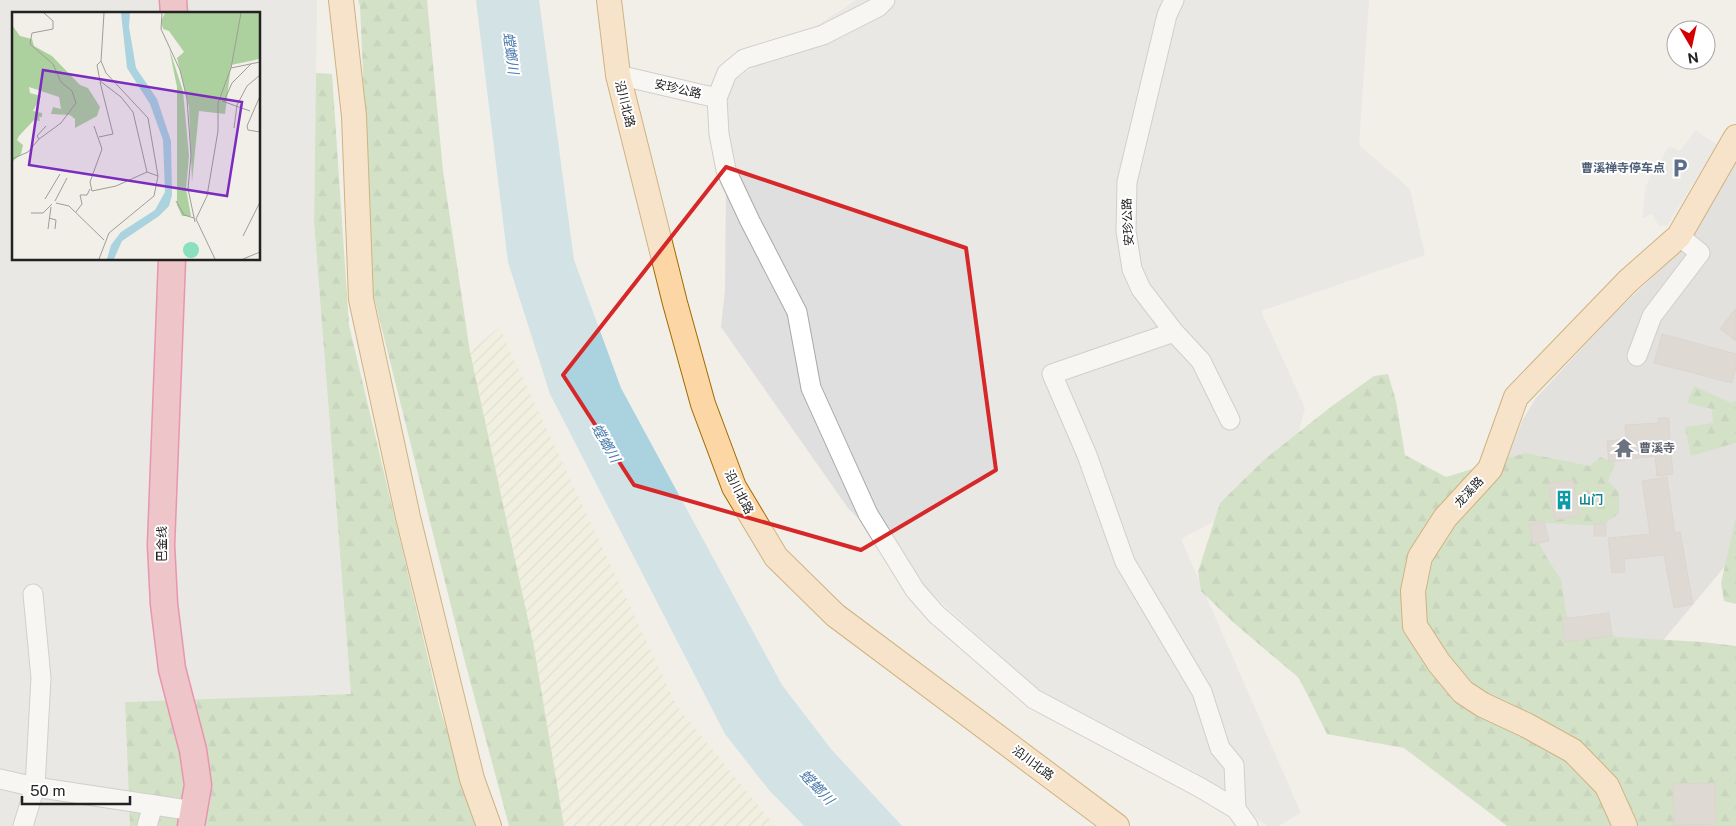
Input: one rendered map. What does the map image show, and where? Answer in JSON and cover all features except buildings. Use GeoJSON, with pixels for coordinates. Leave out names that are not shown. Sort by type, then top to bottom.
{"type":"FeatureCollection","features":[{"type":"Feature","properties":{"kind":"highway","name":"巴金线"},"geometry":{"type":"LineString","coordinates":[[172,260],[162,555],[164,604],[172,669],[192,750],[198,785],[192,818]]}},
{"type":"Feature","properties":{"kind":"main road"},"geometry":{"type":"LineString","coordinates":[[340,0],[354,116],[362,299],[412,536],[472,779],[489,826]]}},
{"type":"Feature","properties":{"kind":"main road","name":"沿川北路"},"geometry":{"type":"LineString","coordinates":[[609,0],[618,75],[675,303],[703,404],[734,487],[776,557],[835,615],[1117,826]]}},
{"type":"Feature","properties":{"kind":"main road","name":"龙溪路"},"geometry":{"type":"LineString","coordinates":[[1625,826],[1607,786],[1573,751],[1526,725],[1483,705],[1463,692],[1439,663],[1415,626],[1412,591],[1420,556],[1445,518],[1490,469],[1516,397],[1628,281],[1680,236],[1736,137]]}},
{"type":"Feature","properties":{"kind":"street","name":"安珍公路"},"geometry":{"type":"LineString","coordinates":[[618,75],[717,98],[727,73],[744,59],[823,35],[878,7],[885,0]]}},
{"type":"Feature","properties":{"kind":"street","name":"安珍公路"},"geometry":{"type":"LineString","coordinates":[[1174,0],[1168,15],[1127,182],[1126,231],[1132,269],[1141,289],[1174,332],[1201,361],[1230,420]]}},
{"type":"Feature","properties":{"kind":"street"},"geometry":{"type":"LineString","coordinates":[[717,98],[719,134],[726,170],[797,312],[811,388],[868,514],[915,590],[936,614],[1034,699],[1201,788],[1236,809],[1248,826]]}},
{"type":"Feature","properties":{"kind":"street"},"geometry":{"type":"LineString","coordinates":[[1637,356],[1652,316],[1700,252],[1680,236]]}},
{"type":"Feature","properties":{"kind":"street"},"geometry":{"type":"LineString","coordinates":[[1174,332],[1052,374],[1087,455],[1125,562],[1202,692],[1220,748],[1234,765],[1236,809]]}},
{"type":"Feature","properties":{"kind":"street"},"geometry":{"type":"LineString","coordinates":[[23,826],[36,787],[41,678],[33,594]]}},
{"type":"Feature","properties":{"kind":"street"},"geometry":{"type":"LineString","coordinates":[[0,779],[36,787],[153,805],[192,818]]}},
{"type":"Feature","properties":{"kind":"street"},"geometry":{"type":"LineString","coordinates":[[148,826],[153,805]]}},
{"type":"Feature","properties":{"kind":"highlighted area"},"geometry":{"type":"Polygon","coordinates":[[[726,167],[966,248],[996,470],[861,550],[634,485],[563,375],[726,167]]]}},
{"type":"Feature","properties":{"kind":"shaded area"},"geometry":{"type":"Polygon","coordinates":[[[0,0],[317,0],[314,222],[351,695],[125,702],[130,826],[0,826],[0,0]]]}},
{"type":"Feature","properties":{"kind":"shaded area"},"geometry":{"type":"Polygon","coordinates":[[[856,0],[1369,0],[1359,145],[1410,189],[1425,255],[1261,311],[1305,408],[1285,484],[1181,539],[1301,813],[1278,826],[1267,826],[1195,772],[1035,688],[927,589],[848,508],[721,327],[725,290],[727,85],[856,0]]]}},
{"type":"Feature","properties":{"kind":"shaded area","name":"曹溪禅寺停车点"},"geometry":{"type":"Polygon","coordinates":[[[1696,130],[1717,145],[1667,226],[1659,226],[1652,214],[1642,218],[1646,185],[1669,146],[1680,151],[1696,130]]]}},
{"type":"Feature","properties":{"kind":"shaded area","name":"曹溪寺"},"geometry":{"type":"Polygon","coordinates":[[[1736,160],[1736,553],[1582,738],[1500,476],[1523,419],[1536,398],[1611,317],[1691,240],[1736,160]]]}},
{"type":"Feature","properties":{"kind":"green space"},"geometry":{"type":"Polygon","coordinates":[[[358,0],[427,0],[443,171],[470,352],[534,647],[564,826],[509,826],[464,658],[373,293],[360,6],[358,0]]]}},
{"type":"Feature","properties":{"kind":"green space"},"geometry":{"type":"Polygon","coordinates":[[[316,73],[332,74],[349,325],[440,709],[477,826],[130,826],[125,702],[351,694],[314,222],[316,73]]]}},
{"type":"Feature","properties":{"kind":"green space"},"geometry":{"type":"Polygon","coordinates":[[[499,327],[677,706],[775,826],[564,826],[534,647],[470,352],[499,327]]]}},
{"type":"Feature","properties":{"kind":"green space"},"geometry":{"type":"Polygon","coordinates":[[[1388,374],[1396,401],[1405,455],[1446,477],[1525,453],[1590,466],[1600,457],[1615,463],[1608,481],[1619,492],[1619,513],[1602,526],[1529,522],[1544,553],[1561,580],[1567,617],[1617,637],[1736,646],[1736,826],[1507,826],[1404,748],[1327,734],[1299,678],[1234,623],[1201,591],[1198,572],[1220,503],[1265,459],[1332,406],[1374,376],[1388,374]]]}},
{"type":"Feature","properties":{"kind":"green space"},"geometry":{"type":"Polygon","coordinates":[[[1694,386],[1731,403],[1736,401],[1736,443],[1691,456],[1685,427],[1713,423],[1712,409],[1687,403],[1694,386]]]}},
{"type":"Feature","properties":{"kind":"green space"},"geometry":{"type":"Polygon","coordinates":[[[1736,517],[1736,604],[1724,601],[1721,583],[1736,517]]]}},
{"type":"Feature","properties":{"kind":"water","name":"螳螂川"},"geometry":{"type":"Polygon","coordinates":[[[476,0],[539,0],[574,260],[621,388],[782,685],[831,749],[902,826],[804,826],[769,790],[725,734],[550,394],[508,262],[476,0]]]}},
{"type":"Feature","properties":{"kind":"place","name":"曹溪禅寺停车点"},"geometry":{"type":"Point","coordinates":[1680,168]}},
{"type":"Feature","properties":{"kind":"place","name":"曹溪寺"},"geometry":{"type":"Point","coordinates":[1624,448]}},
{"type":"Feature","properties":{"kind":"place","name":"山门"},"geometry":{"type":"Point","coordinates":[1564,500]}}]}
